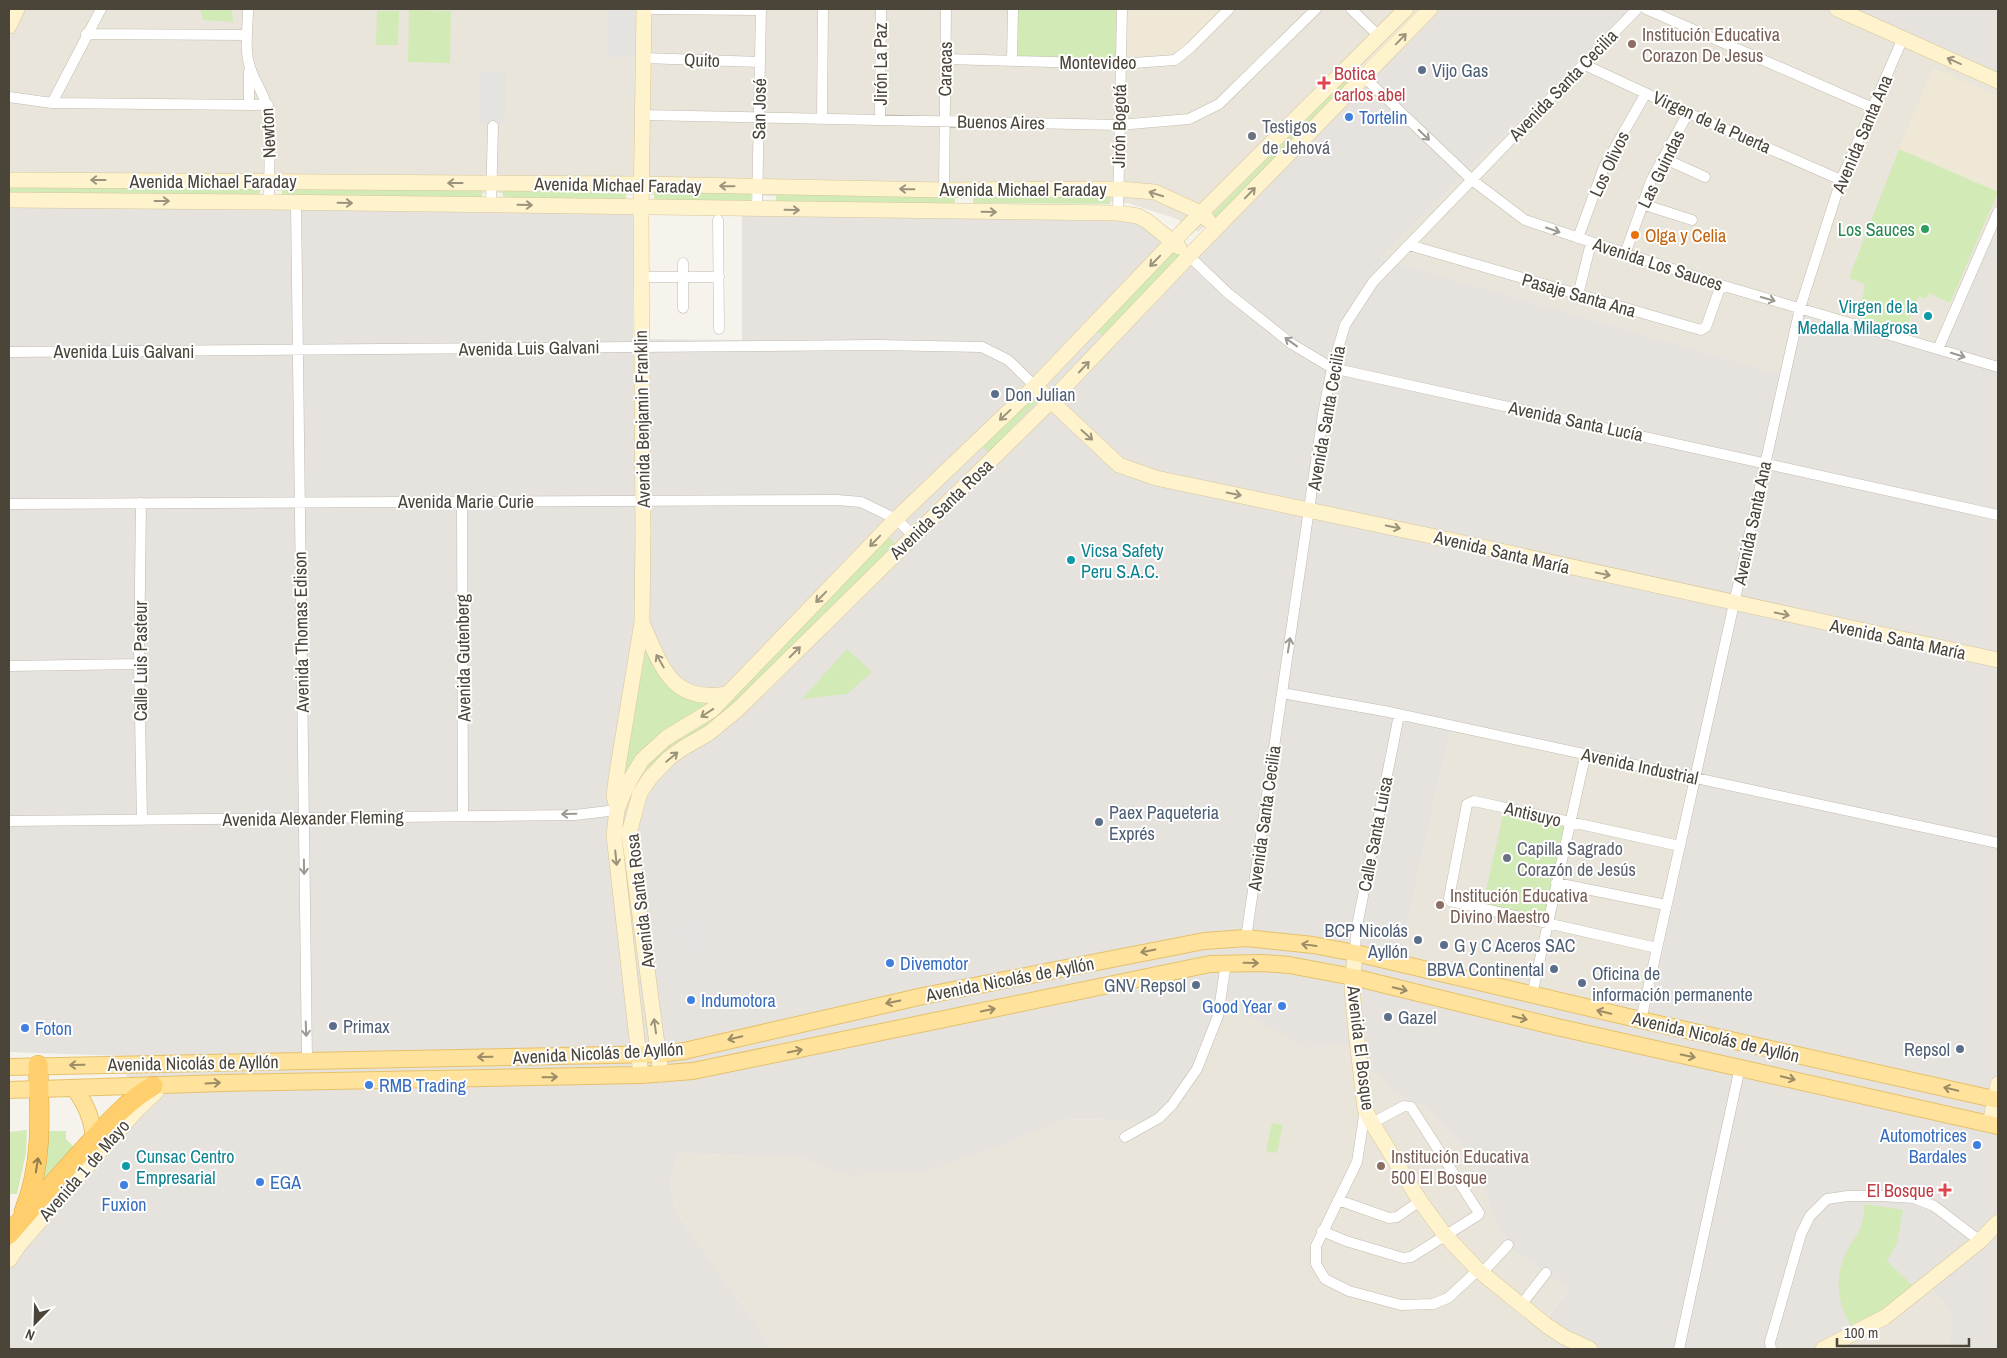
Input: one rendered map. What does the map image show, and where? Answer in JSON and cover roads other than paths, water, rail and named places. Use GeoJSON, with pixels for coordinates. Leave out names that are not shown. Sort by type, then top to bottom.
{"type":"FeatureCollection","features":[{"type":"Feature","properties":{"kind":"highway"},"geometry":{"type":"LineString","coordinates":[[12,1231],[28,1199],[37,1169],[40,1139],[38,1065]]}},
{"type":"Feature","properties":{"kind":"highway"},"geometry":{"type":"LineString","coordinates":[[12,1231],[120,1111],[138,1096],[158,1086]]}},
{"type":"Feature","properties":{"kind":"main road","name":"Avenida Nicolás de Ayllón"},"geometry":{"type":"LineString","coordinates":[[9,1067],[659,1054],[923,996],[1204,941],[1246,938],[1313,945],[1354,953],[1641,1020],[1997,1094]]}},
{"type":"Feature","properties":{"kind":"main road","name":"Avenida Nicolás de Ayllón"},"geometry":{"type":"LineString","coordinates":[[9,1090],[223,1083],[641,1075],[693,1071],[1210,964],[1262,963],[1289,965],[1353,977],[1548,1025],[1994,1125]]}},
{"type":"Feature","properties":{"kind":"main road"},"geometry":{"type":"LineString","coordinates":[[74,1088],[88,1110],[95,1137],[95,1157]]}},
{"type":"Feature","properties":{"kind":"street"},"geometry":{"type":"LineString","coordinates":[[9,26],[17,9]]}},
{"type":"Feature","properties":{"kind":"street"},"geometry":{"type":"LineString","coordinates":[[52,103],[86,34],[101,9]]}},
{"type":"Feature","properties":{"kind":"street","name":"Newton"},"geometry":{"type":"LineString","coordinates":[[248,9],[250,67],[268,105],[270,118],[269,202]]}},
{"type":"Feature","properties":{"kind":"street"},"geometry":{"type":"LineString","coordinates":[[644,9],[760,9]]}},
{"type":"Feature","properties":{"kind":"street","name":"Avenida Benjamin Franklin"},"geometry":{"type":"LineString","coordinates":[[617,810],[614,796],[617,773],[642,622],[641,184],[644,9]]}},
{"type":"Feature","properties":{"kind":"street","name":"San José"},"geometry":{"type":"LineString","coordinates":[[757,209],[760,9]]}},
{"type":"Feature","properties":{"kind":"street"},"geometry":{"type":"LineString","coordinates":[[822,118],[823,9]]}},
{"type":"Feature","properties":{"kind":"street","name":"Jirón La Paz"},"geometry":{"type":"LineString","coordinates":[[880,119],[881,9]]}},
{"type":"Feature","properties":{"kind":"street","name":"Caracas"},"geometry":{"type":"LineString","coordinates":[[944,190],[946,9]]}},
{"type":"Feature","properties":{"kind":"street"},"geometry":{"type":"LineString","coordinates":[[1012,61],[1013,9]]}},
{"type":"Feature","properties":{"kind":"street","name":"Jirón Bogotá"},"geometry":{"type":"LineString","coordinates":[[1118,213],[1122,9]]}},
{"type":"Feature","properties":{"kind":"street","name":"Montevideo"},"geometry":{"type":"LineString","coordinates":[[946,59],[1120,64],[1175,60],[1190,48],[1229,9]]}},
{"type":"Feature","properties":{"kind":"street","name":"Buenos Aires"},"geometry":{"type":"LineString","coordinates":[[642,115],[1120,124],[1189,119],[1219,104],[1316,9]]}},
{"type":"Feature","properties":{"kind":"street"},"geometry":{"type":"LineString","coordinates":[[1351,9],[1379,36]]}},
{"type":"Feature","properties":{"kind":"street","name":"Avenida Santa Rosa"},"geometry":{"type":"LineString","coordinates":[[641,1075],[614,835],[617,810],[626,785],[642,760],[666,738],[712,710],[896,519],[1035,386],[1172,242],[1406,9]]}},
{"type":"Feature","properties":{"kind":"street","name":"Avenida Santa Rosa"},"geometry":{"type":"LineString","coordinates":[[661,1074],[629,833],[640,793],[650,778],[669,758],[710,732],[737,710],[1050,402],[1216,228],[1430,9]]}},
{"type":"Feature","properties":{"kind":"street","name":"Avenida Santa Cecilia"},"geometry":{"type":"LineString","coordinates":[[1246,938],[1332,368],[1345,325],[1372,282],[1637,9]]}},
{"type":"Feature","properties":{"kind":"street"},"geometry":{"type":"LineString","coordinates":[[1646,9],[1872,108]]}},
{"type":"Feature","properties":{"kind":"street"},"geometry":{"type":"LineString","coordinates":[[1837,9],[1998,81]]}},
{"type":"Feature","properties":{"kind":"street"},"geometry":{"type":"LineString","coordinates":[[86,34],[248,35]]}},
{"type":"Feature","properties":{"kind":"street","name":"Avenida Santa Ana"},"geometry":{"type":"LineString","coordinates":[[1641,1020],[1800,308],[1841,180],[1903,38]]}},
{"type":"Feature","properties":{"kind":"street","name":"Quito"},"geometry":{"type":"LineString","coordinates":[[644,58],[760,62]]}},
{"type":"Feature","properties":{"kind":"street","name":"Virgen de la Puerta"},"geometry":{"type":"LineString","coordinates":[[1583,64],[1688,113],[1841,180]]}},
{"type":"Feature","properties":{"kind":"street"},"geometry":{"type":"LineString","coordinates":[[249,105],[250,67]]}},
{"type":"Feature","properties":{"kind":"street","name":"Avenida Los Sauces"},"geometry":{"type":"LineString","coordinates":[[1364,77],[1472,180],[1525,220],[1721,286],[1998,367]]}},
{"type":"Feature","properties":{"kind":"street","name":"Los Olivos"},"geometry":{"type":"LineString","coordinates":[[1578,238],[1604,168],[1646,93]]}},
{"type":"Feature","properties":{"kind":"street"},"geometry":{"type":"LineString","coordinates":[[9,97],[52,103],[268,105]]}},
{"type":"Feature","properties":{"kind":"street","name":"Las Guindas"},"geometry":{"type":"LineString","coordinates":[[1625,254],[1642,204],[1688,113]]}},
{"type":"Feature","properties":{"kind":"street"},"geometry":{"type":"LineString","coordinates":[[491,205],[493,126]]}},
{"type":"Feature","properties":{"kind":"street"},"geometry":{"type":"LineString","coordinates":[[1664,158],[1705,177]]}},
{"type":"Feature","properties":{"kind":"street","name":"Avenida Michael Faraday"},"geometry":{"type":"LineString","coordinates":[[9,180],[641,184],[944,190],[1119,189],[1155,192],[1201,213],[1216,228]]}},
{"type":"Feature","properties":{"kind":"street"},"geometry":{"type":"LineString","coordinates":[[965,212],[966,190]]}},
{"type":"Feature","properties":{"kind":"street","name":"Avenida Michael Faraday"},"geometry":{"type":"LineString","coordinates":[[9,200],[1118,213],[1138,216],[1147,221],[1189,256]]}},
{"type":"Feature","properties":{"kind":"street","name":"Avenida Thomas Edison"},"geometry":{"type":"LineString","coordinates":[[296,202],[307,1061]]}},
{"type":"Feature","properties":{"kind":"street"},"geometry":{"type":"LineString","coordinates":[[1642,204],[1692,220]]}},
{"type":"Feature","properties":{"kind":"street"},"geometry":{"type":"LineString","coordinates":[[1938,349],[1997,218]]}},
{"type":"Feature","properties":{"kind":"street"},"geometry":{"type":"LineString","coordinates":[[718,220],[719,329]]}},
{"type":"Feature","properties":{"kind":"street"},"geometry":{"type":"LineString","coordinates":[[1578,295],[1591,243]]}},
{"type":"Feature","properties":{"kind":"street","name":"Pasaje Santa Ana"},"geometry":{"type":"LineString","coordinates":[[1409,245],[1701,330],[1706,327],[1721,286]]}},
{"type":"Feature","properties":{"kind":"street","name":"Avenida Santa Lucía"},"geometry":{"type":"LineString","coordinates":[[1189,256],[1230,294],[1292,344],[1332,368],[1658,438],[1764,464],[1998,515]]}},
{"type":"Feature","properties":{"kind":"street"},"geometry":{"type":"LineString","coordinates":[[683,263],[683,308]]}},
{"type":"Feature","properties":{"kind":"street"},"geometry":{"type":"LineString","coordinates":[[641,278],[719,277]]}},
{"type":"Feature","properties":{"kind":"street","name":"Avenida Luis Galvani"},"geometry":{"type":"LineString","coordinates":[[9,352],[877,345],[982,347],[1008,360],[1035,386]]}},
{"type":"Feature","properties":{"kind":"street","name":"Avenida Santa María"},"geometry":{"type":"LineString","coordinates":[[1035,386],[1050,402],[1119,464],[1156,478],[1998,660]]}},
{"type":"Feature","properties":{"kind":"street","name":"Avenida Marie Curie"},"geometry":{"type":"LineString","coordinates":[[9,504],[643,500],[853,501],[861,502],[896,519],[913,535]]}},
{"type":"Feature","properties":{"kind":"street","name":"Avenida Gutenberg"},"geometry":{"type":"LineString","coordinates":[[462,501],[463,816]]}},
{"type":"Feature","properties":{"kind":"street","name":"Calle Luis Pasteur"},"geometry":{"type":"LineString","coordinates":[[141,503],[139,664],[142,820]]}},
{"type":"Feature","properties":{"kind":"street"},"geometry":{"type":"LineString","coordinates":[[642,622],[658,659],[675,684],[689,693],[710,697],[728,694]]}},
{"type":"Feature","properties":{"kind":"street"},"geometry":{"type":"LineString","coordinates":[[9,666],[139,664]]}},
{"type":"Feature","properties":{"kind":"street","name":"Avenida Industrial"},"geometry":{"type":"LineString","coordinates":[[1282,693],[1399,715],[1695,777],[1998,843]]}},
{"type":"Feature","properties":{"kind":"street","name":"Calle Santa Luisa"},"geometry":{"type":"LineString","coordinates":[[1354,953],[1356,931],[1399,715]]}},
{"type":"Feature","properties":{"kind":"street"},"geometry":{"type":"LineString","coordinates":[[1532,995],[1586,755]]}},
{"type":"Feature","properties":{"kind":"street","name":"Antisuyo"},"geometry":{"type":"LineString","coordinates":[[1548,923],[1453,903],[1449,898],[1467,804],[1474,800],[1570,823],[1680,846]]}},
{"type":"Feature","properties":{"kind":"street"},"geometry":{"type":"LineString","coordinates":[[617,810],[634,815]]}},
{"type":"Feature","properties":{"kind":"street","name":"Avenida Alexander Fleming"},"geometry":{"type":"LineString","coordinates":[[9,821],[575,814],[617,810]]}},
{"type":"Feature","properties":{"kind":"street"},"geometry":{"type":"LineString","coordinates":[[1556,883],[1666,905]]}},
{"type":"Feature","properties":{"kind":"street"},"geometry":{"type":"LineString","coordinates":[[1548,923],[1657,948]]}},
{"type":"Feature","properties":{"kind":"street","name":"Avenida El Bosque"},"geometry":{"type":"LineString","coordinates":[[1354,953],[1354,1008],[1365,1109],[1372,1122],[1420,1202],[1445,1235],[1480,1271],[1521,1305],[1564,1337],[1590,1349]]}},
{"type":"Feature","properties":{"kind":"street"},"geometry":{"type":"LineString","coordinates":[[1125,1137],[1159,1118],[1172,1105],[1197,1069],[1218,1016],[1226,963]]}},
{"type":"Feature","properties":{"kind":"street"},"geometry":{"type":"LineString","coordinates":[[1679,1349],[1740,1067]]}},
{"type":"Feature","properties":{"kind":"street","name":"Avenida 1 de Mayo"},"geometry":{"type":"LineString","coordinates":[[9,1260],[19,1245],[158,1086]]}},
{"type":"Feature","properties":{"kind":"street"},"geometry":{"type":"LineString","coordinates":[[1994,1125],[1997,1094]]}},
{"type":"Feature","properties":{"kind":"street"},"geometry":{"type":"LineString","coordinates":[[1322,1231],[1346,1241],[1403,1258],[1411,1257],[1476,1217],[1479,1213],[1411,1107],[1404,1106],[1372,1122]]}},
{"type":"Feature","properties":{"kind":"street"},"geometry":{"type":"LineString","coordinates":[[1365,1109],[1357,1162],[1316,1246],[1316,1264],[1325,1279],[1349,1291],[1401,1304],[1433,1304],[1448,1298],[1508,1245]]}},
{"type":"Feature","properties":{"kind":"street"},"geometry":{"type":"LineString","coordinates":[[1771,1349],[1770,1342],[1800,1234],[1810,1216],[1827,1199],[1856,1196],[1914,1198],[1934,1206],[1980,1242]]}},
{"type":"Feature","properties":{"kind":"street"},"geometry":{"type":"LineString","coordinates":[[1338,1200],[1389,1218],[1397,1217],[1420,1202]]}},
{"type":"Feature","properties":{"kind":"street"},"geometry":{"type":"LineString","coordinates":[[1823,1349],[1884,1317],[1980,1242],[1998,1222]]}},
{"type":"Feature","properties":{"kind":"street"},"geometry":{"type":"LineString","coordinates":[[1521,1305],[1546,1274]]}},
{"type":"Feature","properties":{"kind":"place","name":"Institución Educativa Corazon De Jesus"},"geometry":{"type":"Point","coordinates":[1632,44]}},
{"type":"Feature","properties":{"kind":"place","name":"Vijo Gas"},"geometry":{"type":"Point","coordinates":[1422,70]}},
{"type":"Feature","properties":{"kind":"place","name":"Botica carlos abel"},"geometry":{"type":"Point","coordinates":[1324,83]}},
{"type":"Feature","properties":{"kind":"place","name":"Tortelin"},"geometry":{"type":"Point","coordinates":[1349,117]}},
{"type":"Feature","properties":{"kind":"place","name":"Testigos de Jehová"},"geometry":{"type":"Point","coordinates":[1252,136]}},
{"type":"Feature","properties":{"kind":"place","name":"Los Sauces"},"geometry":{"type":"Point","coordinates":[1925,229]}},
{"type":"Feature","properties":{"kind":"place","name":"Olga y Celia"},"geometry":{"type":"Point","coordinates":[1635,235]}},
{"type":"Feature","properties":{"kind":"place","name":"Virgen de la Medalla Milagrosa"},"geometry":{"type":"Point","coordinates":[1928,316]}},
{"type":"Feature","properties":{"kind":"place","name":"Don Julian"},"geometry":{"type":"Point","coordinates":[995,394]}},
{"type":"Feature","properties":{"kind":"place","name":"Vicsa Safety Peru S.A.C."},"geometry":{"type":"Point","coordinates":[1071,560]}},
{"type":"Feature","properties":{"kind":"place","name":"Paex Paqueteria Exprés"},"geometry":{"type":"Point","coordinates":[1099,822]}},
{"type":"Feature","properties":{"kind":"place","name":"Capilla Sagrado Corazón de Jesús"},"geometry":{"type":"Point","coordinates":[1507,858]}},
{"type":"Feature","properties":{"kind":"place","name":"Institución Educativa Divino Maestro"},"geometry":{"type":"Point","coordinates":[1440,905]}},
{"type":"Feature","properties":{"kind":"place","name":"BCP Nicolás Ayllón"},"geometry":{"type":"Point","coordinates":[1418,940]}},
{"type":"Feature","properties":{"kind":"place","name":"G y C Aceros SAC"},"geometry":{"type":"Point","coordinates":[1444,945]}},
{"type":"Feature","properties":{"kind":"place","name":"Divemotor"},"geometry":{"type":"Point","coordinates":[890,963]}},
{"type":"Feature","properties":{"kind":"place","name":"BBVA Continental"},"geometry":{"type":"Point","coordinates":[1554,969]}},
{"type":"Feature","properties":{"kind":"place","name":"Oficina de información permanente"},"geometry":{"type":"Point","coordinates":[1582,983]}},
{"type":"Feature","properties":{"kind":"place","name":"GNV Repsol"},"geometry":{"type":"Point","coordinates":[1196,985]}},
{"type":"Feature","properties":{"kind":"place","name":"Indumotora"},"geometry":{"type":"Point","coordinates":[691,1000]}},
{"type":"Feature","properties":{"kind":"place","name":"Good Year"},"geometry":{"type":"Point","coordinates":[1282,1006]}},
{"type":"Feature","properties":{"kind":"place","name":"Gazel"},"geometry":{"type":"Point","coordinates":[1388,1017]}},
{"type":"Feature","properties":{"kind":"place","name":"Primax"},"geometry":{"type":"Point","coordinates":[333,1026]}},
{"type":"Feature","properties":{"kind":"place","name":"Foton"},"geometry":{"type":"Point","coordinates":[25,1028]}},
{"type":"Feature","properties":{"kind":"place","name":"Repsol"},"geometry":{"type":"Point","coordinates":[1960,1049]}},
{"type":"Feature","properties":{"kind":"place","name":"RMB Trading"},"geometry":{"type":"Point","coordinates":[369,1085]}},
{"type":"Feature","properties":{"kind":"place","name":"Automotrices Bardales"},"geometry":{"type":"Point","coordinates":[1977,1145]}},
{"type":"Feature","properties":{"kind":"place","name":"Cunsac Centro Empresarial"},"geometry":{"type":"Point","coordinates":[126,1166]}},
{"type":"Feature","properties":{"kind":"place","name":"Institución Educativa 500 El Bosque"},"geometry":{"type":"Point","coordinates":[1381,1166]}},
{"type":"Feature","properties":{"kind":"place","name":"EGA"},"geometry":{"type":"Point","coordinates":[260,1182]}},
{"type":"Feature","properties":{"kind":"place","name":"Fuxion"},"geometry":{"type":"Point","coordinates":[124,1185]}},
{"type":"Feature","properties":{"kind":"place","name":"El Bosque"},"geometry":{"type":"Point","coordinates":[1945,1190]}}]}
